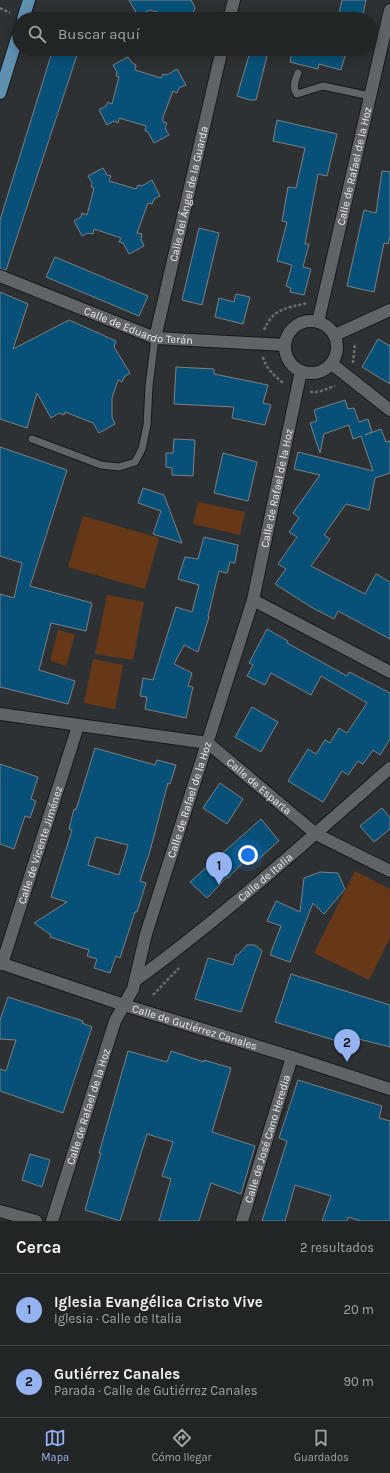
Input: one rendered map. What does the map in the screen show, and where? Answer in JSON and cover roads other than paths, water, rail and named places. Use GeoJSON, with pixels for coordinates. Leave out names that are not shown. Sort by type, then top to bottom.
{"type":"FeatureCollection","features":[{"type":"Feature","properties":{"kind":"main road"},"geometry":{"type":"LineString","coordinates":[[25,12],[29,0]]}},
{"type":"Feature","properties":{"kind":"main road"},"geometry":{"type":"LineString","coordinates":[[0,93],[12,54]]}},
{"type":"Feature","properties":{"kind":"street"},"geometry":{"type":"LineString","coordinates":[[231,12],[234,0]]}},
{"type":"Feature","properties":{"kind":"street","name":"Calle de Rafael de la Hoz"},"geometry":{"type":"LineString","coordinates":[[318,322],[390,10]]}},
{"type":"Feature","properties":{"kind":"street","name":"Calle del Ángel de la Guarda"},"geometry":{"type":"LineString","coordinates":[[155,338],[220,56]]}},
{"type":"Feature","properties":{"kind":"street","name":"Calle de Eduardo Terán"},"geometry":{"type":"LineString","coordinates":[[0,276],[155,338],[285,345]]}},
{"type":"Feature","properties":{"kind":"street"},"geometry":{"type":"LineString","coordinates":[[335,335],[390,310]]}},
{"type":"Feature","properties":{"kind":"street"},"geometry":{"type":"LineString","coordinates":[[303,322],[318,322],[330,329],[335,335],[337,350],[336,357],[332,364],[325,369],[317,373],[309,373],[294,367],[288,361],[285,353],[286,338],[290,331],[303,322]]}},
{"type":"Feature","properties":{"kind":"street"},"geometry":{"type":"LineString","coordinates":[[332,364],[390,410]]}},
{"type":"Feature","properties":{"kind":"street","name":"Calle de Rafael de la Hoz"},"geometry":{"type":"LineString","coordinates":[[52,1221],[115,1021],[133,989],[136,980],[146,934],[253,600],[301,371]]}},
{"type":"Feature","properties":{"kind":"street"},"geometry":{"type":"LineString","coordinates":[[253,600],[390,672]]}},
{"type":"Feature","properties":{"kind":"street"},"geometry":{"type":"LineString","coordinates":[[0,714],[208,743]]}},
{"type":"Feature","properties":{"kind":"street","name":"Calle de Vicente Jiménez"},"geometry":{"type":"LineString","coordinates":[[1,964],[78,726]]}},
{"type":"Feature","properties":{"kind":"street","name":"Calle de Esparta"},"geometry":{"type":"LineString","coordinates":[[208,743],[316,834],[390,870]]}},
{"type":"Feature","properties":{"kind":"street","name":"Calle de Italia"},"geometry":{"type":"LineString","coordinates":[[136,980],[182,947],[316,834],[390,768]]}},
{"type":"Feature","properties":{"kind":"street","name":"Calle de Gutiérrez Canales"},"geometry":{"type":"LineString","coordinates":[[1,964],[124,1005],[390,1089]]}},
{"type":"Feature","properties":{"kind":"street","name":"Calle de José Cano Heredia"},"geometry":{"type":"LineString","coordinates":[[242,1221],[292,1057]]}},
{"type":"Feature","properties":{"kind":"street"},"geometry":{"type":"LineString","coordinates":[[0,1211],[36,1221]]}},
{"type":"Feature","properties":{"kind":"lane"},"geometry":{"type":"LineString","coordinates":[[298,73],[294,83],[294,91],[298,94],[323,86],[370,96]]}},
{"type":"Feature","properties":{"kind":"lane"},"geometry":{"type":"LineString","coordinates":[[32,439],[101,465],[119,467],[134,462],[142,449],[147,424],[149,386],[155,338]]}},
{"type":"Feature","properties":{"kind":"place","name":"Iglesia Evangélica Cristo Vive"},"geometry":{"type":"Point","coordinates":[219,885]}},
{"type":"Feature","properties":{"kind":"place","name":"Gutiérrez Canales"},"geometry":{"type":"Point","coordinates":[347,1062]}}]}
